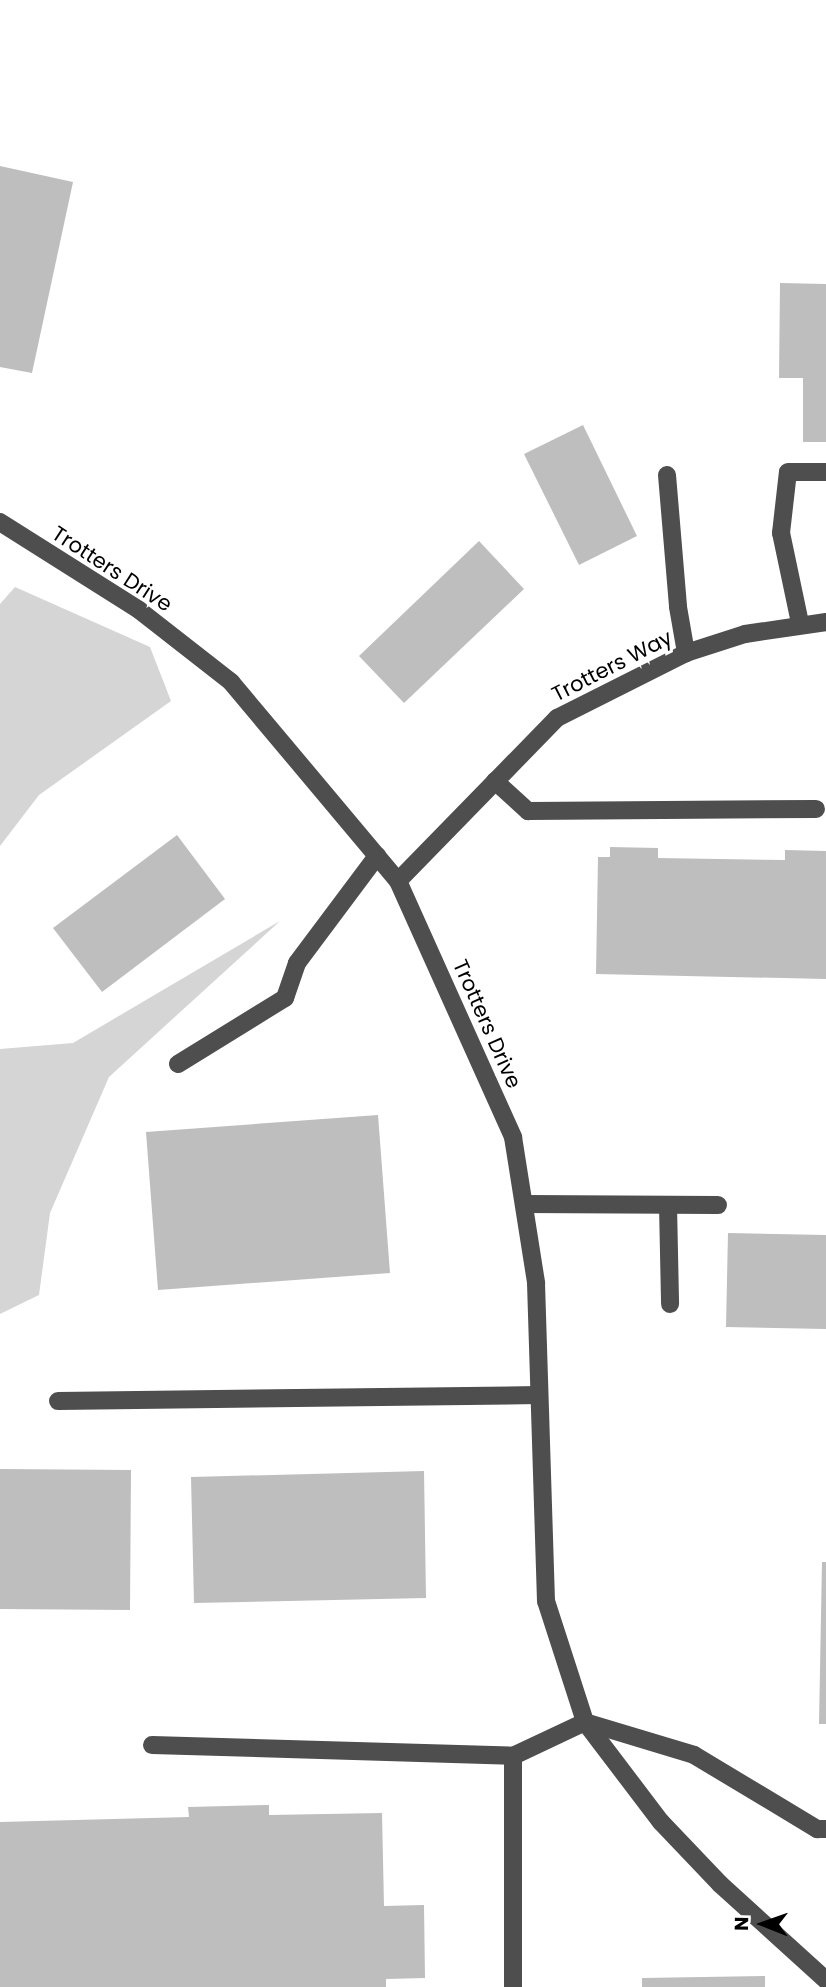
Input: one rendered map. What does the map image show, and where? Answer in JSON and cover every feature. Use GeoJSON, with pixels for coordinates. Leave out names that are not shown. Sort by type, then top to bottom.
{"type":"FeatureCollection","features":[{"type":"Feature","properties":{"kind":"street"},"geometry":{"type":"LineString","coordinates":[[800,623],[782,533],[788,472],[826,471]]}},
{"type":"Feature","properties":{"kind":"street"},"geometry":{"type":"LineString","coordinates":[[667,475],[678,607],[686,653]]}},
{"type":"Feature","properties":{"kind":"street","name":"Trotters Drive"},"geometry":{"type":"LineString","coordinates":[[0,522],[139,610],[232,682],[398,881],[513,1137],[536,1283],[546,1601],[585,1723],[661,1822],[720,1884],[826,1980]]}},
{"type":"Feature","properties":{"kind":"street","name":"Trotters Way"},"geometry":{"type":"LineString","coordinates":[[398,881],[557,718],[686,653],[800,623],[826,622]]}},
{"type":"Feature","properties":{"kind":"street"},"geometry":{"type":"LineString","coordinates":[[495,781],[528,810],[816,809]]}},
{"type":"Feature","properties":{"kind":"street"},"geometry":{"type":"LineString","coordinates":[[178,1064],[285,998],[297,963],[377,856]]}},
{"type":"Feature","properties":{"kind":"street"},"geometry":{"type":"LineString","coordinates":[[524,1204],[718,1205]]}},
{"type":"Feature","properties":{"kind":"street"},"geometry":{"type":"LineString","coordinates":[[668,1205],[670,1304]]}},
{"type":"Feature","properties":{"kind":"street"},"geometry":{"type":"LineString","coordinates":[[58,1401],[539,1395]]}},
{"type":"Feature","properties":{"kind":"street"},"geometry":{"type":"LineString","coordinates":[[152,1745],[513,1756],[585,1723],[694,1755],[817,1829],[826,1829]]}},
{"type":"Feature","properties":{"kind":"street"},"geometry":{"type":"LineString","coordinates":[[513,1756],[513,1987]]}},
{"type":"Feature","properties":{"kind":"shaded area"},"geometry":{"type":"Polygon","coordinates":[[[15,587],[150,647],[171,701],[39,795],[0,846],[0,604],[15,587]]]}},
{"type":"Feature","properties":{"kind":"shaded area"},"geometry":{"type":"Polygon","coordinates":[[[280,921],[109,1077],[50,1213],[39,1295],[0,1314],[0,1049],[73,1043],[280,921]]]}},
{"type":"Feature","properties":{"kind":"building"},"geometry":{"type":"Polygon","coordinates":[[[0,166],[73,182],[32,373],[0,367],[0,166]]]}},
{"type":"Feature","properties":{"kind":"building"},"geometry":{"type":"Polygon","coordinates":[[[780,283],[826,284],[826,442],[803,442],[803,378],[779,378],[780,283]]]}},
{"type":"Feature","properties":{"kind":"building"},"geometry":{"type":"Polygon","coordinates":[[[583,425],[637,536],[579,565],[524,454],[583,425]]]}},
{"type":"Feature","properties":{"kind":"building"},"geometry":{"type":"Polygon","coordinates":[[[479,541],[524,589],[404,703],[359,656],[479,541]]]}},
{"type":"Feature","properties":{"kind":"building"},"geometry":{"type":"Polygon","coordinates":[[[177,835],[225,899],[102,992],[53,928],[177,835]]]}},
{"type":"Feature","properties":{"kind":"building"},"geometry":{"type":"Polygon","coordinates":[[[610,847],[658,848],[658,858],[785,860],[785,850],[826,851],[826,979],[596,974],[598,857],[610,857],[610,847]]]}},
{"type":"Feature","properties":{"kind":"building"},"geometry":{"type":"Polygon","coordinates":[[[378,1115],[390,1273],[158,1290],[146,1132],[378,1115]]]}},
{"type":"Feature","properties":{"kind":"building"},"geometry":{"type":"Polygon","coordinates":[[[728,1233],[826,1235],[826,1329],[726,1327],[728,1233]]]}},
{"type":"Feature","properties":{"kind":"building"},"geometry":{"type":"Polygon","coordinates":[[[0,1469],[131,1470],[130,1610],[0,1609],[0,1469]]]}},
{"type":"Feature","properties":{"kind":"building"},"geometry":{"type":"Polygon","coordinates":[[[424,1471],[426,1598],[194,1603],[191,1477],[424,1471]]]}},
{"type":"Feature","properties":{"kind":"building"},"geometry":{"type":"Polygon","coordinates":[[[822,1562],[826,1562],[826,1724],[819,1724],[822,1562]]]}},
{"type":"Feature","properties":{"kind":"building"},"geometry":{"type":"Polygon","coordinates":[[[269,1805],[269,1815],[382,1813],[384,1906],[424,1905],[425,1978],[386,1979],[386,1987],[0,1987],[0,1822],[189,1817],[188,1807],[269,1805]]]}},
{"type":"Feature","properties":{"kind":"building"},"geometry":{"type":"Polygon","coordinates":[[[765,1976],[765,1987],[642,1987],[642,1978],[765,1976]]]}}]}
